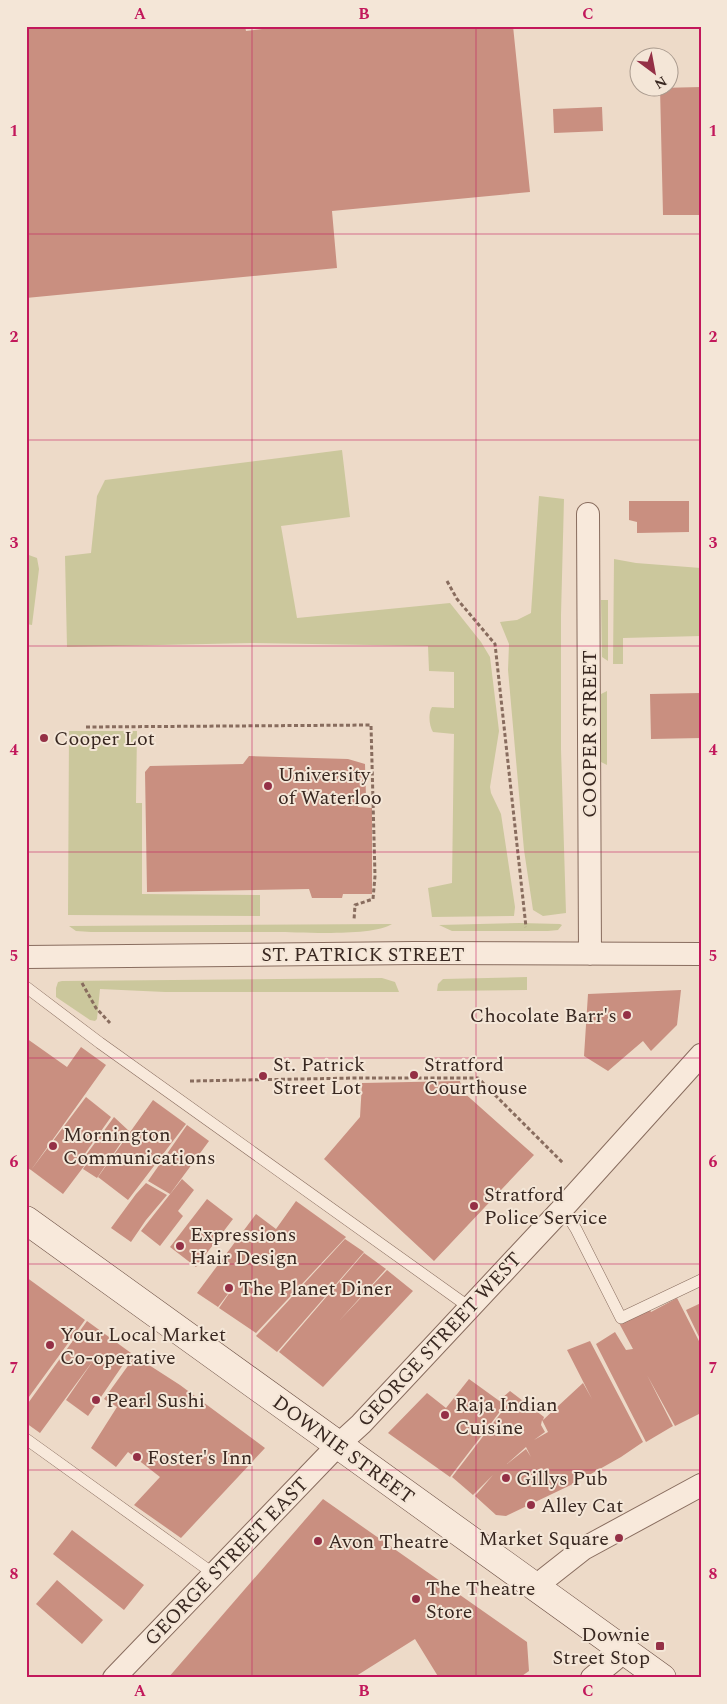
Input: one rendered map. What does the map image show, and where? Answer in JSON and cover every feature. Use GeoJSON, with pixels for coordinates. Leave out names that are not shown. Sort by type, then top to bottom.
{"type":"FeatureCollection","features":[{"type":"Feature","properties":{"kind":"main road","name":"DOWNIE STREET"},"geometry":{"type":"LineString","coordinates":[[26,1220],[662,1678]]}},
{"type":"Feature","properties":{"kind":"street","name":"COOPER STREET"},"geometry":{"type":"LineString","coordinates":[[588,514],[590,954]]}},
{"type":"Feature","properties":{"kind":"street","name":"ST. PATRICK STREET"},"geometry":{"type":"LineString","coordinates":[[26,957],[414,953],[701,954]]}},
{"type":"Feature","properties":{"kind":"street","name":"GEORGE STREET WEST"},"geometry":{"type":"LineString","coordinates":[[338,1445],[361,1424],[701,1055]]}},
{"type":"Feature","properties":{"kind":"street","name":"GEORGE STREET EAST"},"geometry":{"type":"LineString","coordinates":[[114,1678],[338,1445]]}},
{"type":"Feature","properties":{"kind":"street"},"geometry":{"type":"LineString","coordinates":[[536,1586],[583,1549],[701,1485]]}},
{"type":"Feature","properties":{"kind":"street"},"geometry":{"type":"LineString","coordinates":[[592,1678],[625,1651]]}},
{"type":"Feature","properties":{"kind":"lane"},"geometry":{"type":"LineString","coordinates":[[26,987],[108,1049],[469,1307]]}},
{"type":"Feature","properties":{"kind":"lane"},"geometry":{"type":"LineString","coordinates":[[562,1208],[576,1229],[621,1318],[701,1280]]}},
{"type":"Feature","properties":{"kind":"lane"},"geometry":{"type":"LineString","coordinates":[[26,1439],[214,1574]]}},
{"type":"Feature","properties":{"kind":"path"},"geometry":{"type":"LineString","coordinates":[[448,581],[457,599],[495,644],[524,919],[531,954]]}},
{"type":"Feature","properties":{"kind":"path"},"geometry":{"type":"LineString","coordinates":[[86,727],[371,725],[375,876],[373,900],[355,905],[354,920]]}},
{"type":"Feature","properties":{"kind":"path"},"geometry":{"type":"LineString","coordinates":[[78,976],[96,1008],[113,1026]]}},
{"type":"Feature","properties":{"kind":"path"},"geometry":{"type":"LineString","coordinates":[[190,1081],[478,1078],[563,1163]]}},
{"type":"Feature","properties":{"kind":"shaded area"},"geometry":{"type":"Polygon","coordinates":[[[342,450],[350,517],[281,526],[297,618],[450,603],[481,642],[490,657],[499,731],[490,787],[501,814],[515,907],[514,916],[432,917],[428,888],[452,883],[454,734],[433,732],[430,716],[432,707],[454,708],[454,672],[429,671],[428,646],[252,643],[67,647],[65,556],[91,553],[97,496],[105,480],[342,450]]]}},
{"type":"Feature","properties":{"kind":"shaded area"},"geometry":{"type":"Polygon","coordinates":[[[539,496],[564,499],[561,615],[561,749],[566,913],[543,916],[533,910],[524,850],[508,670],[509,644],[500,622],[517,620],[531,613],[539,496]]]}},
{"type":"Feature","properties":{"kind":"shaded area"},"geometry":{"type":"Polygon","coordinates":[[[26,554],[37,558],[39,569],[32,625],[26,624],[26,554]]]}},
{"type":"Feature","properties":{"kind":"shaded area"},"geometry":{"type":"Polygon","coordinates":[[[614,559],[636,563],[701,568],[701,636],[623,638],[623,664],[613,664],[614,559]]]}},
{"type":"Feature","properties":{"kind":"shaded area"},"geometry":{"type":"Polygon","coordinates":[[[601,600],[608,600],[608,661],[602,657],[601,600]]]}},
{"type":"Feature","properties":{"kind":"shaded area"},"geometry":{"type":"Polygon","coordinates":[[[607,691],[607,765],[601,762],[601,694],[607,691]]]}},
{"type":"Feature","properties":{"kind":"shaded area"},"geometry":{"type":"Polygon","coordinates":[[[69,731],[137,731],[136,803],[142,803],[142,894],[260,895],[260,916],[68,915],[69,731]]]}},
{"type":"Feature","properties":{"kind":"shaded area"},"geometry":{"type":"Polygon","coordinates":[[[520,923],[562,925],[558,930],[548,931],[452,931],[439,925],[520,923]]]}},
{"type":"Feature","properties":{"kind":"shaded area"},"geometry":{"type":"Polygon","coordinates":[[[392,924],[369,931],[335,933],[91,932],[76,931],[69,926],[392,924]]]}},
{"type":"Feature","properties":{"kind":"shaded area"},"geometry":{"type":"Polygon","coordinates":[[[527,977],[527,990],[437,991],[438,984],[443,979],[527,977]]]}},
{"type":"Feature","properties":{"kind":"shaded area"},"geometry":{"type":"Polygon","coordinates":[[[382,978],[395,982],[399,992],[165,992],[100,989],[97,1019],[95,1021],[90,1020],[56,997],[58,982],[62,981],[382,978]]]}},
{"type":"Feature","properties":{"kind":"building"},"geometry":{"type":"Polygon","coordinates":[[[26,26],[245,26],[246,31],[286,26],[513,26],[530,192],[332,211],[337,268],[26,298],[26,26]]]}},
{"type":"Feature","properties":{"kind":"building"},"geometry":{"type":"Polygon","coordinates":[[[701,87],[701,215],[663,215],[660,98],[680,98],[680,88],[701,87]]]}},
{"type":"Feature","properties":{"kind":"building"},"geometry":{"type":"Polygon","coordinates":[[[602,107],[603,131],[554,133],[553,109],[602,107]]]}},
{"type":"Feature","properties":{"kind":"building"},"geometry":{"type":"Polygon","coordinates":[[[629,501],[689,501],[689,532],[637,533],[637,522],[629,520],[629,501]]]}},
{"type":"Feature","properties":{"kind":"building"},"geometry":{"type":"Polygon","coordinates":[[[701,693],[701,738],[651,739],[650,694],[701,693]]]}},
{"type":"Feature","properties":{"kind":"building"},"geometry":{"type":"Polygon","coordinates":[[[249,756],[348,759],[365,764],[366,797],[359,799],[358,807],[372,808],[372,894],[343,894],[342,898],[312,898],[309,889],[147,892],[145,772],[150,766],[243,764],[249,756]]]}},
{"type":"Feature","properties":{"kind":"building"},"geometry":{"type":"Polygon","coordinates":[[[681,990],[677,1025],[651,1051],[643,1041],[608,1071],[584,1056],[588,994],[681,990]]]}},
{"type":"Feature","properties":{"kind":"building"},"geometry":{"type":"Polygon","coordinates":[[[26,1038],[67,1067],[81,1047],[106,1065],[31,1170],[26,1167],[26,1038]]]}},
{"type":"Feature","properties":{"kind":"building"},"geometry":{"type":"Polygon","coordinates":[[[460,1081],[462,1091],[534,1155],[434,1261],[324,1159],[360,1117],[362,1083],[460,1081]]]}},
{"type":"Feature","properties":{"kind":"building"},"geometry":{"type":"Polygon","coordinates":[[[86,1097],[111,1117],[84,1155],[88,1161],[63,1194],[31,1170],[86,1097]]]}},
{"type":"Feature","properties":{"kind":"building"},"geometry":{"type":"Polygon","coordinates":[[[153,1100],[186,1124],[128,1200],[98,1177],[153,1100]]]}},
{"type":"Feature","properties":{"kind":"building"},"geometry":{"type":"Polygon","coordinates":[[[114,1117],[129,1131],[97,1178],[83,1169],[90,1159],[86,1155],[114,1117]]]}},
{"type":"Feature","properties":{"kind":"building"},"geometry":{"type":"Polygon","coordinates":[[[187,1125],[209,1141],[170,1194],[148,1181],[187,1125]]]}},
{"type":"Feature","properties":{"kind":"building"},"geometry":{"type":"Polygon","coordinates":[[[182,1179],[194,1190],[178,1211],[183,1216],[160,1246],[141,1231],[182,1179]]]}},
{"type":"Feature","properties":{"kind":"building"},"geometry":{"type":"Polygon","coordinates":[[[146,1183],[167,1195],[131,1242],[111,1228],[146,1183]]]}},
{"type":"Feature","properties":{"kind":"building"},"geometry":{"type":"Polygon","coordinates":[[[207,1199],[233,1219],[196,1267],[170,1247],[207,1199]]]}},
{"type":"Feature","properties":{"kind":"building"},"geometry":{"type":"Polygon","coordinates":[[[296,1201],[346,1237],[256,1333],[219,1308],[237,1282],[218,1307],[197,1293],[256,1214],[276,1229],[296,1201]]]}},
{"type":"Feature","properties":{"kind":"building"},"geometry":{"type":"Polygon","coordinates":[[[345,1239],[364,1252],[277,1352],[256,1336],[345,1239]]]}},
{"type":"Feature","properties":{"kind":"building"},"geometry":{"type":"Polygon","coordinates":[[[364,1253],[386,1269],[339,1321],[387,1270],[413,1291],[323,1387],[279,1352],[364,1253]]]}},
{"type":"Feature","properties":{"kind":"building"},"geometry":{"type":"Polygon","coordinates":[[[26,1277],[85,1320],[26,1401],[26,1277]]]}},
{"type":"Feature","properties":{"kind":"building"},"geometry":{"type":"Polygon","coordinates":[[[677,1298],[701,1345],[701,1413],[675,1426],[647,1375],[673,1426],[646,1442],[596,1344],[615,1332],[626,1350],[633,1349],[619,1323],[648,1307],[651,1312],[677,1298]]]}},
{"type":"Feature","properties":{"kind":"building"},"geometry":{"type":"Polygon","coordinates":[[[701,1303],[701,1341],[686,1310],[701,1303]]]}},
{"type":"Feature","properties":{"kind":"building"},"geometry":{"type":"Polygon","coordinates":[[[87,1321],[131,1353],[88,1416],[66,1400],[95,1358],[40,1433],[26,1423],[26,1406],[87,1321]]]}},
{"type":"Feature","properties":{"kind":"building"},"geometry":{"type":"Polygon","coordinates":[[[590,1341],[643,1442],[575,1483],[506,1516],[496,1515],[475,1496],[493,1475],[473,1495],[452,1477],[507,1405],[502,1398],[510,1391],[544,1417],[543,1420],[583,1383],[592,1399],[567,1350],[590,1341]],[[542,1420],[541,1425],[545,1432],[534,1440],[548,1432],[542,1420]],[[526,1447],[507,1464],[526,1449],[531,1457],[526,1447]]]}},
{"type":"Feature","properties":{"kind":"building"},"geometry":{"type":"Polygon","coordinates":[[[135,1356],[180,1385],[265,1448],[181,1538],[134,1505],[160,1477],[128,1452],[116,1467],[91,1448],[117,1407],[104,1399],[135,1356]]]}},
{"type":"Feature","properties":{"kind":"building"},"geometry":{"type":"Polygon","coordinates":[[[469,1379],[505,1405],[450,1477],[388,1433],[427,1393],[446,1408],[469,1379]]]}},
{"type":"Feature","properties":{"kind":"building"},"geometry":{"type":"Polygon","coordinates":[[[323,1499],[527,1642],[529,1671],[519,1678],[439,1678],[415,1639],[353,1678],[168,1678],[323,1499]]]}},
{"type":"Feature","properties":{"kind":"building"},"geometry":{"type":"Polygon","coordinates":[[[72,1530],[144,1585],[124,1610],[53,1554],[72,1530]]]}},
{"type":"Feature","properties":{"kind":"building"},"geometry":{"type":"Polygon","coordinates":[[[57,1580],[103,1620],[82,1644],[36,1604],[57,1580]]]}},
{"type":"Feature","properties":{"kind":"place","name":"Cooper Lot"},"geometry":{"type":"Point","coordinates":[44,738]}},
{"type":"Feature","properties":{"kind":"place","name":"University of Waterloo"},"geometry":{"type":"Point","coordinates":[268,786]}},
{"type":"Feature","properties":{"kind":"place","name":"Chocolate Barr's"},"geometry":{"type":"Point","coordinates":[627,1015]}},
{"type":"Feature","properties":{"kind":"place","name":"Stratford Courthouse"},"geometry":{"type":"Point","coordinates":[414,1075]}},
{"type":"Feature","properties":{"kind":"place","name":"St. Patrick Street Lot"},"geometry":{"type":"Point","coordinates":[263,1076]}},
{"type":"Feature","properties":{"kind":"place","name":"Mornington Communications"},"geometry":{"type":"Point","coordinates":[53,1146]}},
{"type":"Feature","properties":{"kind":"place","name":"Stratford Police Service"},"geometry":{"type":"Point","coordinates":[474,1206]}},
{"type":"Feature","properties":{"kind":"place","name":"Expressions Hair Design"},"geometry":{"type":"Point","coordinates":[180,1246]}},
{"type":"Feature","properties":{"kind":"place","name":"The Planet Diner"},"geometry":{"type":"Point","coordinates":[229,1288]}},
{"type":"Feature","properties":{"kind":"place","name":"Your Local Market Co-operative"},"geometry":{"type":"Point","coordinates":[50,1345]}},
{"type":"Feature","properties":{"kind":"place","name":"Pearl Sushi"},"geometry":{"type":"Point","coordinates":[96,1400]}},
{"type":"Feature","properties":{"kind":"place","name":"Raja Indian Cuisine"},"geometry":{"type":"Point","coordinates":[445,1415]}},
{"type":"Feature","properties":{"kind":"place","name":"Foster's Inn"},"geometry":{"type":"Point","coordinates":[137,1457]}},
{"type":"Feature","properties":{"kind":"place","name":"Gillys Pub"},"geometry":{"type":"Point","coordinates":[506,1478]}},
{"type":"Feature","properties":{"kind":"place","name":"Alley Cat"},"geometry":{"type":"Point","coordinates":[531,1505]}},
{"type":"Feature","properties":{"kind":"place","name":"Market Square"},"geometry":{"type":"Point","coordinates":[619,1538]}},
{"type":"Feature","properties":{"kind":"place","name":"Avon Theatre"},"geometry":{"type":"Point","coordinates":[318,1541]}},
{"type":"Feature","properties":{"kind":"place","name":"The Theatre Store"},"geometry":{"type":"Point","coordinates":[416,1599]}},
{"type":"Feature","properties":{"kind":"place","name":"Downie Street Stop"},"geometry":{"type":"Point","coordinates":[660,1646]}}]}
